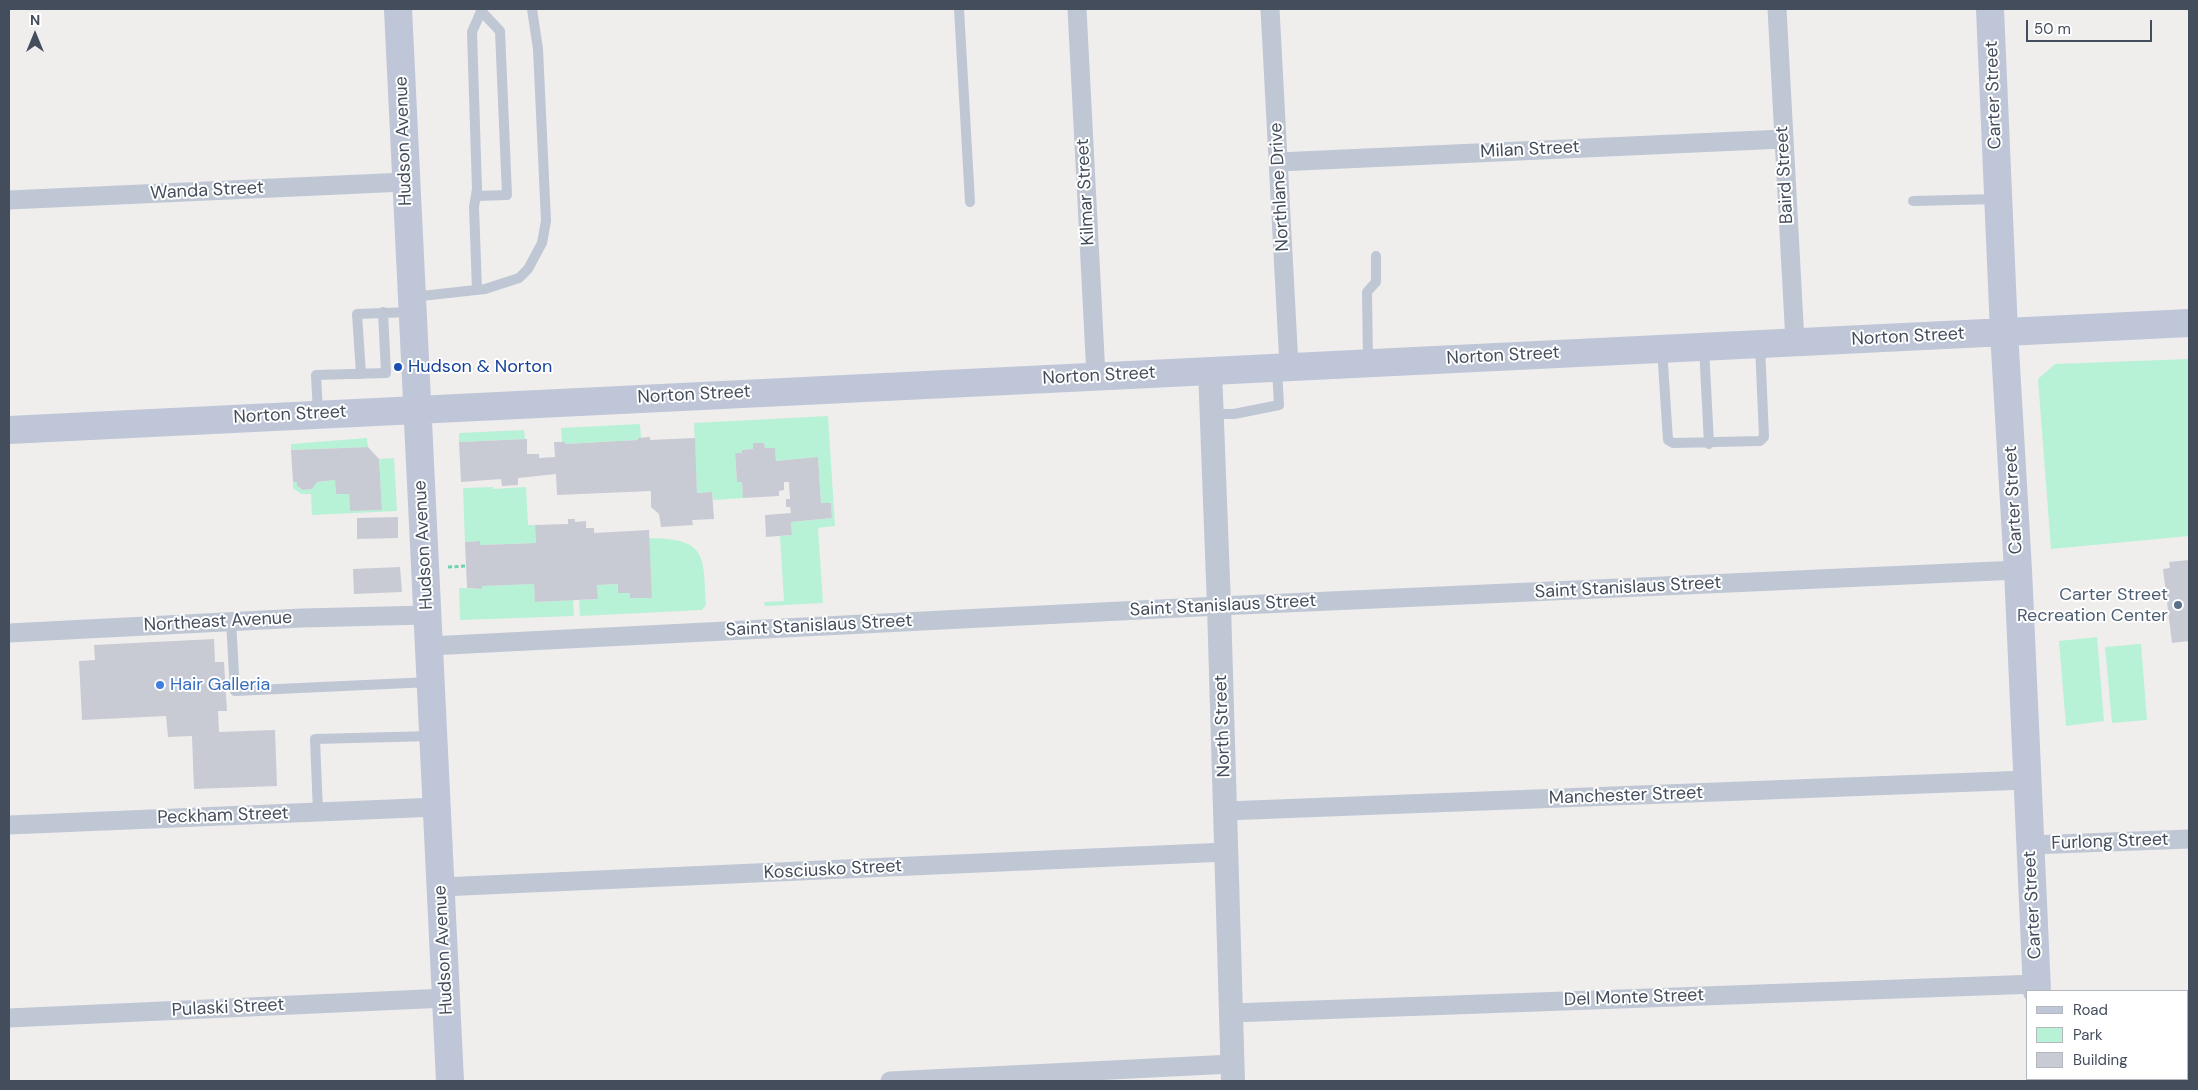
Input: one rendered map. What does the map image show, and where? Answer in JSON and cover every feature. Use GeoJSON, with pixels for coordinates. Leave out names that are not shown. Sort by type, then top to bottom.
{"type":"FeatureCollection","features":[{"type":"Feature","properties":{"kind":"main road","name":"Hudson Avenue"},"geometry":{"type":"LineString","coordinates":[[398,9],[450,1081]]}},
{"type":"Feature","properties":{"kind":"main road","name":"Carter Street"},"geometry":{"type":"LineString","coordinates":[[1990,9],[2004,332],[2018,570],[2037,988]]}},
{"type":"Feature","properties":{"kind":"main road","name":"Norton Street"},"geometry":{"type":"LineString","coordinates":[[9,430],[416,408],[2189,323]]}},
{"type":"Feature","properties":{"kind":"street","name":"Kilmar Street"},"geometry":{"type":"LineString","coordinates":[[1077,9],[1096,376]]}},
{"type":"Feature","properties":{"kind":"street","name":"Northlane Drive"},"geometry":{"type":"LineString","coordinates":[[1270,9],[1278,162],[1283,366]]}},
{"type":"Feature","properties":{"kind":"street","name":"Baird Street"},"geometry":{"type":"LineString","coordinates":[[1777,9],[1782,139],[1795,342]]}},
{"type":"Feature","properties":{"kind":"street","name":"Milan Street"},"geometry":{"type":"LineString","coordinates":[[1278,162],[1782,139]]}},
{"type":"Feature","properties":{"kind":"street","name":"Wanda Street"},"geometry":{"type":"LineString","coordinates":[[9,200],[405,182]]}},
{"type":"Feature","properties":{"kind":"street","name":"North Street"},"geometry":{"type":"LineString","coordinates":[[1210,370],[1220,606],[1232,1073]]}},
{"type":"Feature","properties":{"kind":"street","name":"Saint Stanislaus Street"},"geometry":{"type":"LineString","coordinates":[[429,646],[1220,606],[2018,570]]}},
{"type":"Feature","properties":{"kind":"street","name":"Northeast Avenue"},"geometry":{"type":"LineString","coordinates":[[9,633],[232,621],[427,615]]}},
{"type":"Feature","properties":{"kind":"street","name":"Manchester Street"},"geometry":{"type":"LineString","coordinates":[[1225,811],[2027,780]]}},
{"type":"Feature","properties":{"kind":"street","name":"Peckham Street"},"geometry":{"type":"LineString","coordinates":[[9,825],[437,807]]}},
{"type":"Feature","properties":{"kind":"street","name":"Furlong Street"},"geometry":{"type":"LineString","coordinates":[[2030,845],[2189,839]]}},
{"type":"Feature","properties":{"kind":"street","name":"Kosciusko Street"},"geometry":{"type":"LineString","coordinates":[[441,887],[1226,852]]}},
{"type":"Feature","properties":{"kind":"street","name":"Del Monte Street"},"geometry":{"type":"LineString","coordinates":[[1230,1012],[2037,988]]}},
{"type":"Feature","properties":{"kind":"street","name":"Pulaski Street"},"geometry":{"type":"LineString","coordinates":[[9,1018],[446,998]]}},
{"type":"Feature","properties":{"kind":"street"},"geometry":{"type":"LineString","coordinates":[[890,1081],[1232,1073]]}},
{"type":"Feature","properties":{"kind":"lane"},"geometry":{"type":"LineString","coordinates":[[361,374],[358,314],[383,312],[519,278],[528,269],[542,243],[546,221],[538,49],[532,9]]}},
{"type":"Feature","properties":{"kind":"lane"},"geometry":{"type":"LineString","coordinates":[[968,9],[959,9],[970,202]]}},
{"type":"Feature","properties":{"kind":"lane"},"geometry":{"type":"LineString","coordinates":[[476,196],[506,195],[500,31],[482,10],[472,32],[477,290]]}},
{"type":"Feature","properties":{"kind":"lane"},"geometry":{"type":"LineString","coordinates":[[1913,201],[1998,199]]}},
{"type":"Feature","properties":{"kind":"lane"},"geometry":{"type":"LineString","coordinates":[[1368,362],[1367,292],[1376,282],[1376,256]]}},
{"type":"Feature","properties":{"kind":"lane"},"geometry":{"type":"LineString","coordinates":[[318,413],[316,375],[386,373],[383,312]]}},
{"type":"Feature","properties":{"kind":"lane"},"geometry":{"type":"LineString","coordinates":[[1662,348],[1668,440],[1672,443],[1709,444],[1760,441],[1764,437],[1760,344]]}},
{"type":"Feature","properties":{"kind":"lane"},"geometry":{"type":"LineString","coordinates":[[1704,346],[1709,444]]}},
{"type":"Feature","properties":{"kind":"lane"},"geometry":{"type":"LineString","coordinates":[[1211,414],[1234,414],[1279,405],[1283,366]]}},
{"type":"Feature","properties":{"kind":"lane"},"geometry":{"type":"LineString","coordinates":[[232,621],[234,691],[431,682]]}},
{"type":"Feature","properties":{"kind":"lane"},"geometry":{"type":"LineString","coordinates":[[318,812],[315,740],[433,736]]}},
{"type":"Feature","properties":{"kind":"path"},"geometry":{"type":"LineString","coordinates":[[448,567],[466,566]]}},
{"type":"Feature","properties":{"kind":"green space"},"geometry":{"type":"Polygon","coordinates":[[[2189,359],[2189,536],[2051,549],[2038,379],[2055,364],[2189,359]]]}},
{"type":"Feature","properties":{"kind":"green space"},"geometry":{"type":"Polygon","coordinates":[[[828,416],[835,526],[818,528],[823,603],[765,606],[764,602],[784,601],[780,536],[792,535],[791,522],[832,518],[831,503],[821,503],[818,457],[776,461],[775,448],[765,448],[764,443],[753,443],[753,449],[742,450],[742,453],[735,453],[737,482],[742,482],[743,498],[713,500],[712,492],[697,493],[694,423],[828,416]]]}},
{"type":"Feature","properties":{"kind":"green space"},"geometry":{"type":"Polygon","coordinates":[[[640,424],[641,438],[638,440],[565,444],[562,442],[561,428],[640,424]]]}},
{"type":"Feature","properties":{"kind":"green space"},"geometry":{"type":"Polygon","coordinates":[[[524,430],[525,439],[459,442],[459,433],[524,430]]]}},
{"type":"Feature","properties":{"kind":"green space"},"geometry":{"type":"Polygon","coordinates":[[[367,438],[368,447],[291,450],[291,444],[367,438]]]}},
{"type":"Feature","properties":{"kind":"green space"},"geometry":{"type":"Polygon","coordinates":[[[394,458],[397,511],[312,515],[311,494],[301,494],[293,488],[293,482],[297,482],[297,486],[303,490],[312,489],[317,482],[335,480],[336,494],[349,494],[350,511],[382,510],[379,459],[394,458]]]}},
{"type":"Feature","properties":{"kind":"green space"},"geometry":{"type":"Polygon","coordinates":[[[493,487],[493,489],[526,487],[528,525],[535,525],[536,543],[480,545],[480,541],[465,542],[463,488],[493,487]]]}},
{"type":"Feature","properties":{"kind":"green space"},"geometry":{"type":"Polygon","coordinates":[[[649,538],[682,542],[692,546],[698,553],[702,562],[705,588],[706,605],[702,610],[580,616],[579,600],[598,599],[597,585],[618,584],[618,593],[630,593],[630,598],[652,598],[649,538]]]}},
{"type":"Feature","properties":{"kind":"green space"},"geometry":{"type":"Polygon","coordinates":[[[534,584],[535,602],[573,600],[574,616],[460,620],[459,588],[482,589],[482,586],[534,584]]]}},
{"type":"Feature","properties":{"kind":"green space"},"geometry":{"type":"Polygon","coordinates":[[[2097,637],[2104,721],[2066,726],[2059,641],[2097,637]]]}},
{"type":"Feature","properties":{"kind":"green space"},"geometry":{"type":"Polygon","coordinates":[[[2141,644],[2147,720],[2112,723],[2105,647],[2141,644]]]}},
{"type":"Feature","properties":{"kind":"building"},"geometry":{"type":"Polygon","coordinates":[[[650,437],[650,440],[695,438],[697,493],[712,492],[714,519],[692,520],[693,525],[661,527],[659,514],[651,507],[651,491],[557,495],[556,474],[518,478],[518,485],[502,486],[501,479],[461,482],[459,442],[527,439],[527,454],[539,454],[539,458],[555,457],[554,442],[565,442],[565,444],[638,440],[638,438],[650,437]]]}},
{"type":"Feature","properties":{"kind":"building"},"geometry":{"type":"Polygon","coordinates":[[[753,443],[764,443],[765,448],[775,448],[776,461],[818,457],[821,503],[831,503],[832,518],[791,522],[792,535],[766,537],[765,515],[791,513],[790,507],[786,507],[786,499],[790,499],[789,482],[784,482],[784,490],[779,491],[779,496],[743,498],[742,482],[737,482],[735,453],[742,453],[742,450],[753,449],[753,443]]]}},
{"type":"Feature","properties":{"kind":"building"},"geometry":{"type":"Polygon","coordinates":[[[368,447],[379,459],[382,510],[350,511],[349,494],[336,494],[335,480],[317,482],[312,489],[303,490],[297,486],[297,482],[293,482],[291,450],[368,447]]]}},
{"type":"Feature","properties":{"kind":"building"},"geometry":{"type":"Polygon","coordinates":[[[398,517],[398,538],[357,539],[357,518],[398,517]]]}},
{"type":"Feature","properties":{"kind":"building"},"geometry":{"type":"Polygon","coordinates":[[[568,519],[575,519],[575,522],[586,521],[586,528],[594,528],[594,533],[649,530],[652,598],[630,598],[630,593],[618,593],[618,584],[597,585],[598,599],[535,602],[534,584],[482,586],[482,589],[467,588],[465,542],[480,541],[480,545],[536,543],[535,525],[568,524],[568,519]]]}},
{"type":"Feature","properties":{"kind":"building","name":"Carter Street Recreation Center"},"geometry":{"type":"Polygon","coordinates":[[[2189,560],[2189,641],[2172,643],[2163,569],[2170,568],[2169,562],[2189,560]]]}},
{"type":"Feature","properties":{"kind":"building"},"geometry":{"type":"Polygon","coordinates":[[[400,567],[402,592],[354,594],[353,569],[400,567]]]}},
{"type":"Feature","properties":{"kind":"building"},"geometry":{"type":"Polygon","coordinates":[[[214,639],[215,662],[224,662],[227,711],[218,711],[219,732],[275,730],[277,786],[194,789],[192,736],[168,737],[166,716],[82,720],[79,661],[95,660],[94,645],[214,639]]]}},
{"type":"Feature","properties":{"kind":"place","name":"Hudson & Norton"},"geometry":{"type":"Point","coordinates":[398,367]}},
{"type":"Feature","properties":{"kind":"place","name":"Carter Street Recreation Center"},"geometry":{"type":"Point","coordinates":[2178,605]}},
{"type":"Feature","properties":{"kind":"place","name":"Hair Galleria"},"geometry":{"type":"Point","coordinates":[160,685]}}]}
